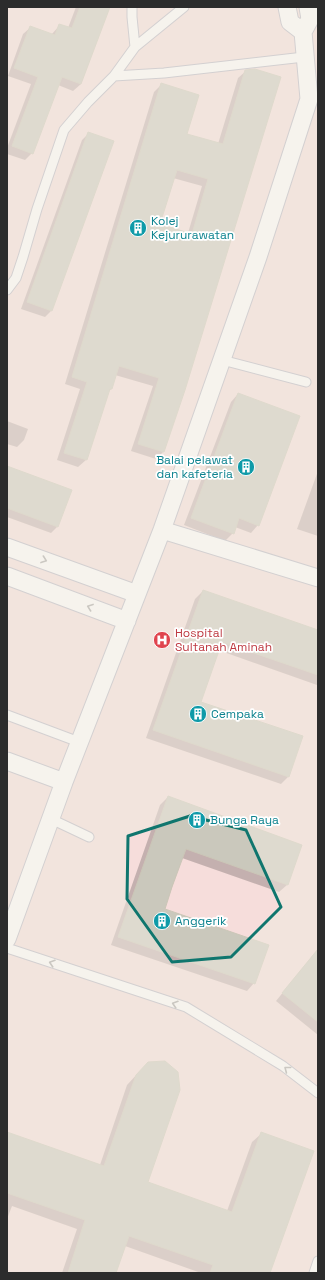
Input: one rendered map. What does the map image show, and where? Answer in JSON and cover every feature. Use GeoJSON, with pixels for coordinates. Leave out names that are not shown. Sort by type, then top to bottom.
{"type":"FeatureCollection","features":[{"type":"Feature","properties":{"kind":"street"},"geometry":{"type":"LineString","coordinates":[[287,7],[290,22],[303,32]]}},
{"type":"Feature","properties":{"kind":"street"},"geometry":{"type":"LineString","coordinates":[[7,939],[79,742],[162,530],[313,100],[304,57],[303,32],[310,19],[308,7]]}},
{"type":"Feature","properties":{"kind":"street"},"geometry":{"type":"LineString","coordinates":[[162,530],[318,578]]}},
{"type":"Feature","properties":{"kind":"street"},"geometry":{"type":"LineString","coordinates":[[7,547],[137,594]]}},
{"type":"Feature","properties":{"kind":"street"},"geometry":{"type":"LineString","coordinates":[[7,576],[127,621]]}},
{"type":"Feature","properties":{"kind":"street"},"geometry":{"type":"LineString","coordinates":[[7,762],[64,782]]}},
{"type":"Feature","properties":{"kind":"lane"},"geometry":{"type":"LineString","coordinates":[[132,7],[135,46]]}},
{"type":"Feature","properties":{"kind":"lane"},"geometry":{"type":"LineString","coordinates":[[7,290],[16,278],[37,209],[64,130],[88,102],[114,76],[135,46],[184,7]]}},
{"type":"Feature","properties":{"kind":"lane"},"geometry":{"type":"LineString","coordinates":[[114,76],[164,73],[304,57]]}},
{"type":"Feature","properties":{"kind":"lane"},"geometry":{"type":"LineString","coordinates":[[222,360],[306,382]]}},
{"type":"Feature","properties":{"kind":"lane"},"geometry":{"type":"LineString","coordinates":[[7,715],[79,742]]}},
{"type":"Feature","properties":{"kind":"lane"},"geometry":{"type":"LineString","coordinates":[[51,819],[89,837]]}},
{"type":"Feature","properties":{"kind":"lane"},"geometry":{"type":"LineString","coordinates":[[7,948],[186,1007],[283,1066],[318,1093]]}},
{"type":"Feature","properties":{"kind":"lane"},"geometry":{"type":"LineString","coordinates":[[314,1273],[318,1261]]}},
{"type":"Feature","properties":{"kind":"highlighted area"},"geometry":{"type":"Polygon","coordinates":[[[190,816],[246,830],[281,907],[231,957],[172,962],[127,899],[128,836],[190,816]]]}},
{"type":"Feature","properties":{"kind":"shaded area","name":"Hospital Sultanah Aminah"},"geometry":{"type":"Polygon","coordinates":[[[7,7],[318,7],[318,1273],[7,1273],[7,7]]]}},
{"type":"Feature","properties":{"kind":"building"},"geometry":{"type":"Polygon","coordinates":[[[80,7],[110,7],[81,84],[62,77],[33,154],[12,146],[38,77],[14,68],[30,26],[55,35],[59,24],[72,28],[80,7]]]}},
{"type":"Feature","properties":{"kind":"building","name":"Kolej Kejururawatan"},"geometry":{"type":"Polygon","coordinates":[[[255,69],[281,77],[185,390],[164,452],[138,444],[159,378],[119,366],[87,460],[64,453],[87,382],[72,377],[161,83],[199,95],[187,134],[223,144],[245,70],[255,69]],[[177,170],[160,224],[192,234],[208,179],[177,170]]]}},
{"type":"Feature","properties":{"kind":"building"},"geometry":{"type":"Polygon","coordinates":[[[88,132],[114,141],[52,311],[27,302],[88,132]]]}},
{"type":"Feature","properties":{"kind":"building","name":"Balai pelawat dan kafeteria"},"geometry":{"type":"Polygon","coordinates":[[[238,393],[300,416],[259,526],[239,518],[234,534],[191,518],[238,393]]]}},
{"type":"Feature","properties":{"kind":"building"},"geometry":{"type":"Polygon","coordinates":[[[7,466],[72,490],[58,527],[7,508],[7,466]]]}},
{"type":"Feature","properties":{"kind":"building"},"geometry":{"type":"Polygon","coordinates":[[[203,590],[318,630],[318,675],[222,642],[201,702],[303,736],[289,777],[153,730],[203,590]]]}},
{"type":"Feature","properties":{"kind":"building"},"geometry":{"type":"Polygon","coordinates":[[[168,796],[302,845],[288,885],[186,849],[172,887],[165,909],[269,945],[255,984],[118,937],[168,796]]]}},
{"type":"Feature","properties":{"kind":"building"},"geometry":{"type":"Polygon","coordinates":[[[318,949],[318,1022],[282,993],[318,949]]]}},
{"type":"Feature","properties":{"kind":"building"},"geometry":{"type":"Polygon","coordinates":[[[165,1061],[178,1072],[180,1090],[148,1182],[232,1212],[261,1132],[314,1151],[270,1273],[210,1273],[213,1265],[129,1236],[116,1273],[68,1273],[85,1220],[7,1193],[7,1132],[104,1166],[136,1075],[148,1062],[165,1061]]]}},
{"type":"Feature","properties":{"kind":"place","name":"Kolej Kejururawatan"},"geometry":{"type":"Point","coordinates":[138,228]}},
{"type":"Feature","properties":{"kind":"place","name":"Balai pelawat dan kafeteria"},"geometry":{"type":"Point","coordinates":[246,467]}},
{"type":"Feature","properties":{"kind":"place","name":"Hospital Sultanah Aminah"},"geometry":{"type":"Point","coordinates":[162,640]}},
{"type":"Feature","properties":{"kind":"place","name":"Cempaka"},"geometry":{"type":"Point","coordinates":[198,714]}},
{"type":"Feature","properties":{"kind":"place","name":"Bunga Raya"},"geometry":{"type":"Point","coordinates":[197,820]}},
{"type":"Feature","properties":{"kind":"place","name":"Anggerik"},"geometry":{"type":"Point","coordinates":[162,921]}}]}
